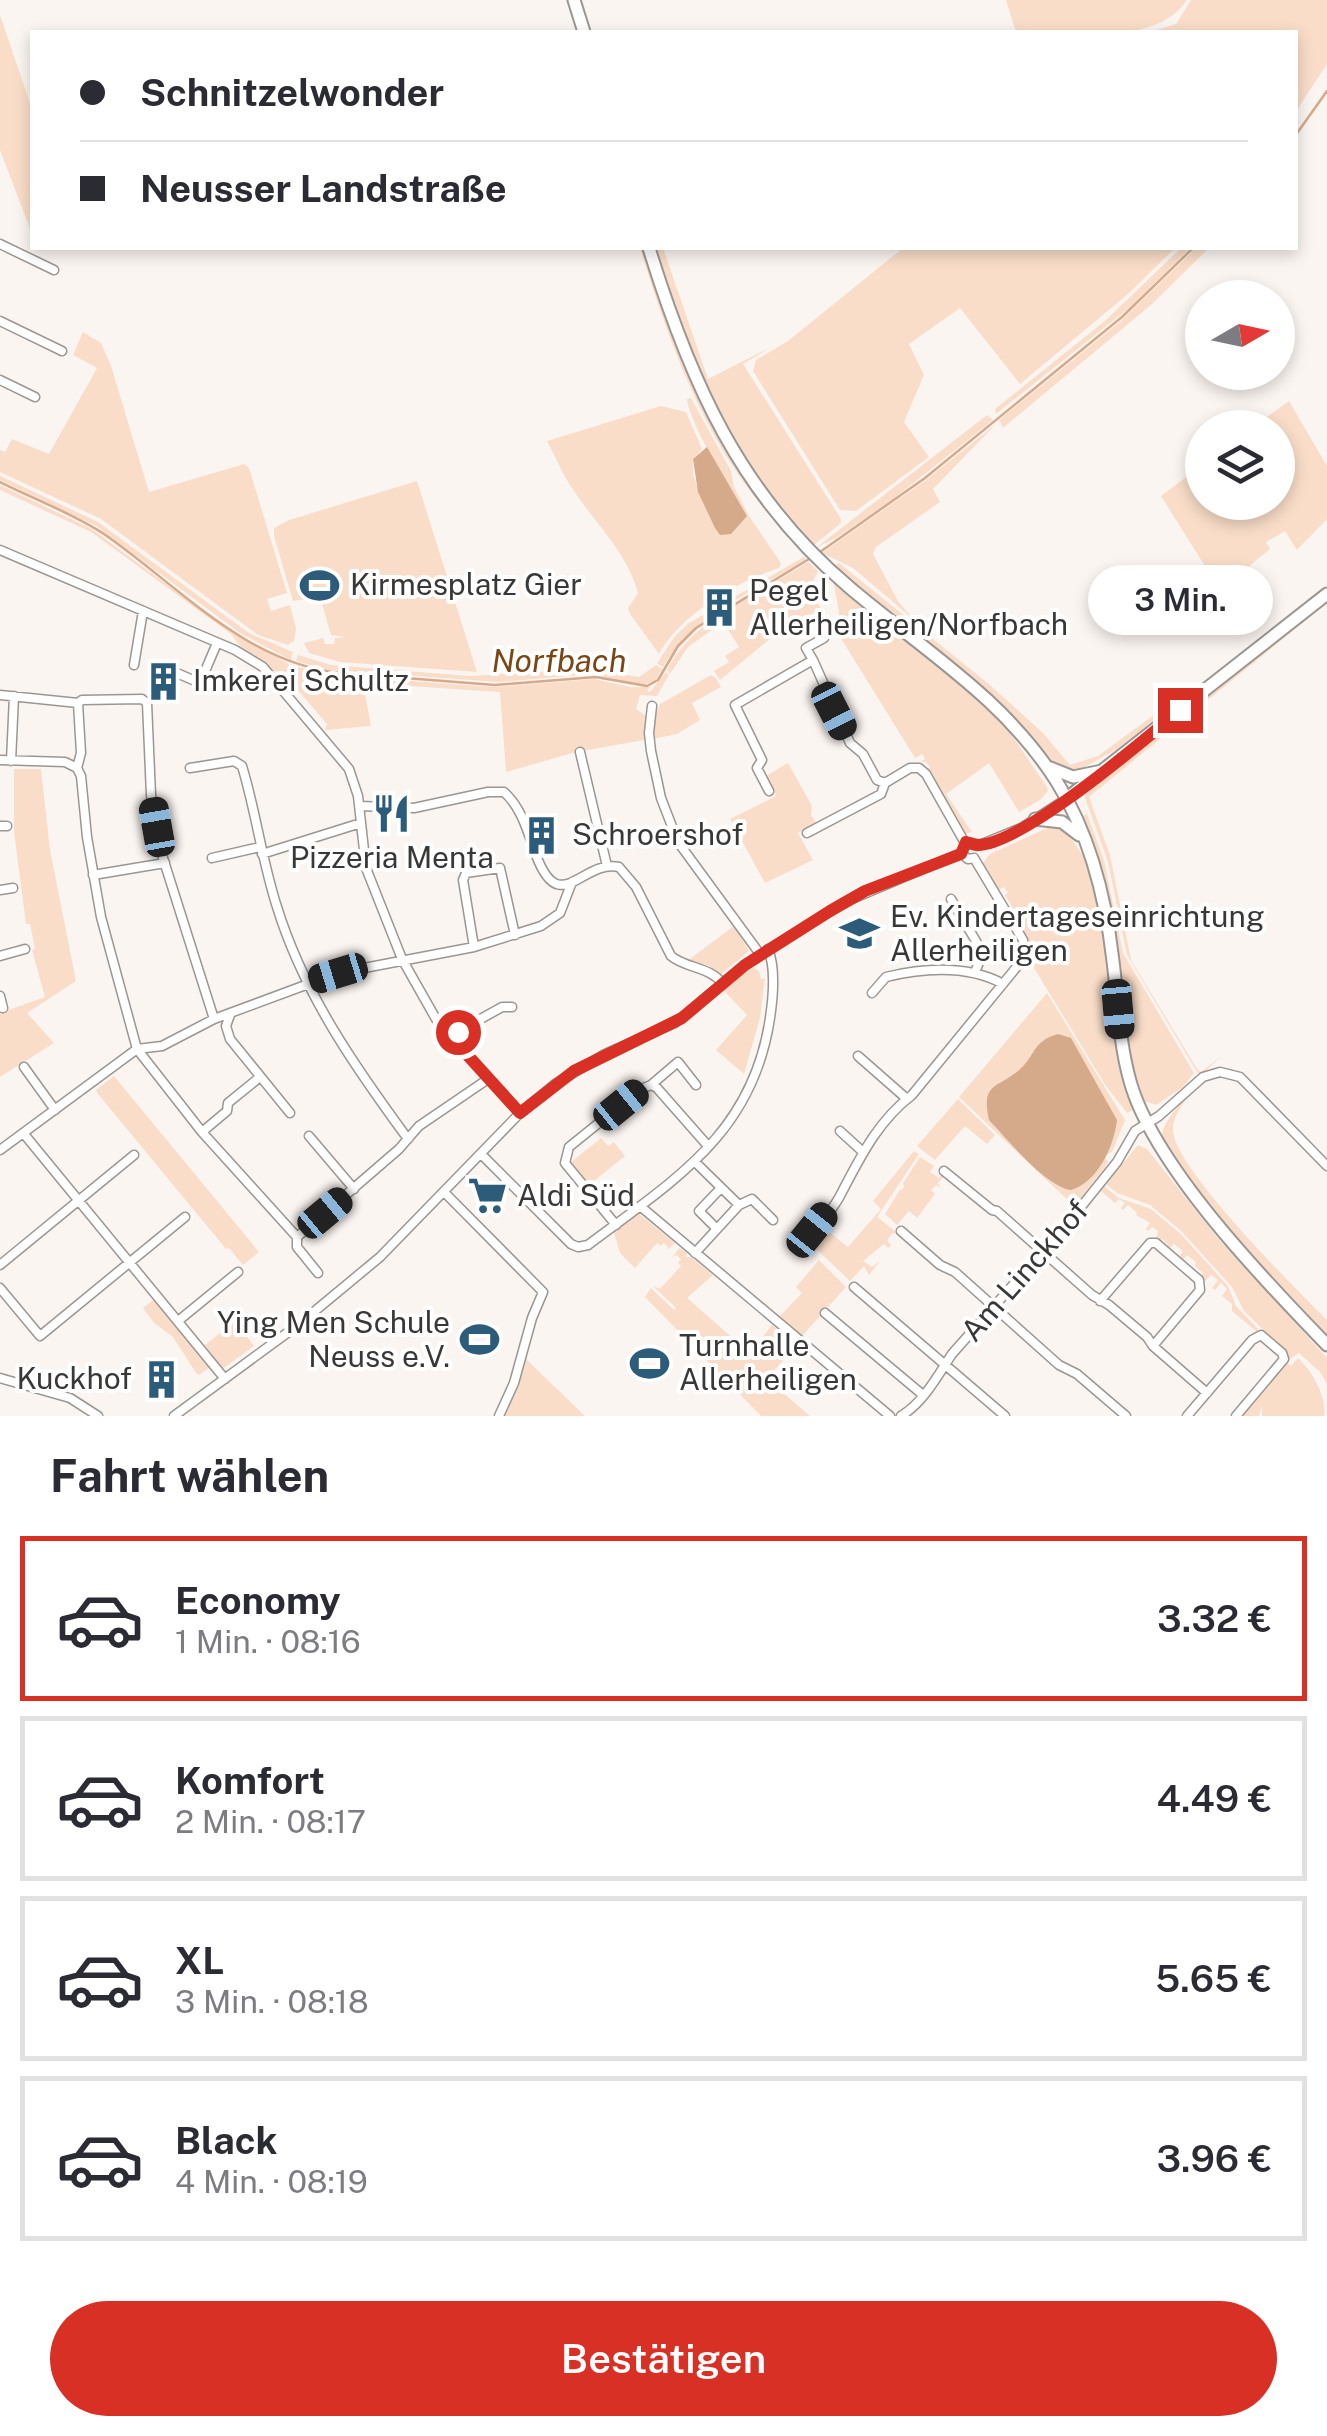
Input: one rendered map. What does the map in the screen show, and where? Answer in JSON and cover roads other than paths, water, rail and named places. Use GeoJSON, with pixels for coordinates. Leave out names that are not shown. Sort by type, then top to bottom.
{"type":"FeatureCollection","features":[{"type":"Feature","properties":{"kind":"main road"},"geometry":{"type":"LineString","coordinates":[[574,0],[583,30]]}},
{"type":"Feature","properties":{"kind":"main road"},"geometry":{"type":"LineString","coordinates":[[650,250],[681,346],[707,406],[742,466],[797,537],[833,573],[974,686],[1020,732],[1066,799],[1085,842],[1110,933],[1124,1061],[1146,1124],[1218,1222],[1327,1345]]}},
{"type":"Feature","properties":{"kind":"main road"},"geometry":{"type":"LineString","coordinates":[[1066,799],[1327,594]]}},
{"type":"Feature","properties":{"kind":"main road"},"geometry":{"type":"LineString","coordinates":[[1046,767],[1074,777],[1106,770]]}},
{"type":"Feature","properties":{"kind":"main road"},"geometry":{"type":"LineString","coordinates":[[1035,819],[1062,822],[1085,842]]}},
{"type":"Feature","properties":{"kind":"street"},"geometry":{"type":"LineString","coordinates":[[0,244],[54,270]]}},
{"type":"Feature","properties":{"kind":"street"},"geometry":{"type":"LineString","coordinates":[[0,321],[62,351]]}},
{"type":"Feature","properties":{"kind":"street"},"geometry":{"type":"LineString","coordinates":[[0,380],[35,397]]}},
{"type":"Feature","properties":{"kind":"street"},"geometry":{"type":"LineString","coordinates":[[0,550],[218,643],[263,667],[346,765],[355,783],[366,868],[402,960],[432,1014],[520,1113]]}},
{"type":"Feature","properties":{"kind":"street"},"geometry":{"type":"LineString","coordinates":[[134,665],[143,611]]}},
{"type":"Feature","properties":{"kind":"street"},"geometry":{"type":"LineString","coordinates":[[824,638],[806,648],[850,742],[863,754],[877,780],[885,783]]}},
{"type":"Feature","properties":{"kind":"street"},"geometry":{"type":"LineString","coordinates":[[172,671],[204,685],[218,643]]}},
{"type":"Feature","properties":{"kind":"street"},"geometry":{"type":"LineString","coordinates":[[768,791],[757,768],[762,760],[734,704],[812,660]]}},
{"type":"Feature","properties":{"kind":"street"},"geometry":{"type":"LineString","coordinates":[[0,695],[78,703],[134,698],[147,703],[152,795],[165,863],[214,1019]]}},
{"type":"Feature","properties":{"kind":"street"},"geometry":{"type":"LineString","coordinates":[[11,760],[14,696]]}},
{"type":"Feature","properties":{"kind":"street"},"geometry":{"type":"LineString","coordinates":[[78,703],[81,753],[77,768],[93,875],[106,942],[136,1049],[202,1132],[297,1237],[297,1247],[318,1273]]}},
{"type":"Feature","properties":{"kind":"street"},"geometry":{"type":"LineString","coordinates":[[481,1154],[572,1244],[582,1248],[694,1161],[739,1110],[759,1067],[772,1003],[772,964],[678,842],[654,768],[649,732],[652,706]]}},
{"type":"Feature","properties":{"kind":"street"},"geometry":{"type":"LineString","coordinates":[[580,752],[607,866]]}},
{"type":"Feature","properties":{"kind":"street"},"geometry":{"type":"LineString","coordinates":[[0,760],[68,762],[77,768]]}},
{"type":"Feature","properties":{"kind":"street"},"geometry":{"type":"LineString","coordinates":[[190,768],[239,762],[244,770],[278,910],[306,983],[355,1066],[408,1140]]}},
{"type":"Feature","properties":{"kind":"street"},"geometry":{"type":"LineString","coordinates":[[807,833],[881,794],[885,783],[910,768],[922,770],[966,842],[977,846],[1035,819],[1066,799]]}},
{"type":"Feature","properties":{"kind":"street"},"geometry":{"type":"LineString","coordinates":[[360,806],[420,807],[502,791],[522,817],[547,878],[558,886],[607,866],[619,867],[633,881],[673,959],[712,973],[723,984]]}},
{"type":"Feature","properties":{"kind":"street"},"geometry":{"type":"LineString","coordinates":[[212,858],[261,851],[360,823]]}},
{"type":"Feature","properties":{"kind":"street"},"geometry":{"type":"LineString","coordinates":[[174,1416],[318,1310],[380,1257],[520,1113],[574,1071],[676,1023],[764,952],[865,891],[961,854],[966,842]]}},
{"type":"Feature","properties":{"kind":"street"},"geometry":{"type":"LineString","coordinates":[[974,858],[977,846]]}},
{"type":"Feature","properties":{"kind":"street"},"geometry":{"type":"LineString","coordinates":[[961,854],[974,858]]}},
{"type":"Feature","properties":{"kind":"street"},"geometry":{"type":"LineString","coordinates":[[802,1243],[841,1195],[875,1133],[908,1099],[1024,958],[1024,943],[974,858]]}},
{"type":"Feature","properties":{"kind":"street"},"geometry":{"type":"LineString","coordinates":[[93,875],[165,863]]}},
{"type":"Feature","properties":{"kind":"street"},"geometry":{"type":"LineString","coordinates":[[474,946],[463,877],[466,873],[500,868],[515,935]]}},
{"type":"Feature","properties":{"kind":"street"},"geometry":{"type":"LineString","coordinates":[[0,1150],[136,1049],[162,1046],[214,1019],[230,1016],[306,983],[361,967],[515,935],[556,917],[572,882]]}},
{"type":"Feature","properties":{"kind":"street"},"geometry":{"type":"LineString","coordinates":[[0,890],[13,888]]}},
{"type":"Feature","properties":{"kind":"street"},"geometry":{"type":"LineString","coordinates":[[950,899],[983,953],[975,972]]}},
{"type":"Feature","properties":{"kind":"street"},"geometry":{"type":"LineString","coordinates":[[0,956],[25,949]]}},
{"type":"Feature","properties":{"kind":"street"},"geometry":{"type":"LineString","coordinates":[[872,994],[881,981],[892,976],[950,970],[975,972],[1003,984]]}},
{"type":"Feature","properties":{"kind":"street"},"geometry":{"type":"LineString","coordinates":[[0,996],[3,1008]]}},
{"type":"Feature","properties":{"kind":"street"},"geometry":{"type":"LineString","coordinates":[[450,1036],[502,1007],[512,1007]]}},
{"type":"Feature","properties":{"kind":"street"},"geometry":{"type":"LineString","coordinates":[[230,1016],[228,1036],[290,1113]]}},
{"type":"Feature","properties":{"kind":"street"},"geometry":{"type":"LineString","coordinates":[[858,1056],[908,1099]]}},
{"type":"Feature","properties":{"kind":"street"},"geometry":{"type":"LineString","coordinates":[[616,1225],[566,1163],[565,1153],[678,1062],[696,1084]]}},
{"type":"Feature","properties":{"kind":"street"},"geometry":{"type":"LineString","coordinates":[[24,1067],[56,1110]]}},
{"type":"Feature","properties":{"kind":"street","name":"Am Linckhof"},"geometry":{"type":"LineString","coordinates":[[900,1416],[923,1395],[1117,1162],[1130,1136],[1204,1077],[1220,1072],[1235,1074],[1327,1166]]}},
{"type":"Feature","properties":{"kind":"street"},"geometry":{"type":"LineString","coordinates":[[202,1132],[227,1111],[228,1103],[260,1077]]}},
{"type":"Feature","properties":{"kind":"street"},"geometry":{"type":"LineString","coordinates":[[297,1237],[420,1126],[488,1079]]}},
{"type":"Feature","properties":{"kind":"street"},"geometry":{"type":"LineString","coordinates":[[651,1085],[708,1146]]}},
{"type":"Feature","properties":{"kind":"street"},"geometry":{"type":"LineString","coordinates":[[840,1131],[863,1152]]}},
{"type":"Feature","properties":{"kind":"street"},"geometry":{"type":"LineString","coordinates":[[24,1134],[224,1378]]}},
{"type":"Feature","properties":{"kind":"street"},"geometry":{"type":"LineString","coordinates":[[309,1136],[354,1189]]}},
{"type":"Feature","properties":{"kind":"street"},"geometry":{"type":"LineString","coordinates":[[0,1265],[134,1154]]}},
{"type":"Feature","properties":{"kind":"street"},"geometry":{"type":"LineString","coordinates":[[694,1161],[739,1205]]}},
{"type":"Feature","properties":{"kind":"street"},"geometry":{"type":"LineString","coordinates":[[944,1171],[997,1210],[1207,1392]]}},
{"type":"Feature","properties":{"kind":"street"},"geometry":{"type":"LineString","coordinates":[[717,1229],[698,1211],[721,1188]]}},
{"type":"Feature","properties":{"kind":"street"},"geometry":{"type":"LineString","coordinates":[[444,1192],[543,1292],[514,1383],[499,1416]]}},
{"type":"Feature","properties":{"kind":"street"},"geometry":{"type":"LineString","coordinates":[[696,1253],[739,1205],[752,1200],[773,1220]]}},
{"type":"Feature","properties":{"kind":"street"},"geometry":{"type":"LineString","coordinates":[[640,1206],[890,1416]]}},
{"type":"Feature","properties":{"kind":"street"},"geometry":{"type":"LineString","coordinates":[[0,1288],[40,1336],[185,1217]]}},
{"type":"Feature","properties":{"kind":"street"},"geometry":{"type":"LineString","coordinates":[[900,1231],[1126,1416]]}},
{"type":"Feature","properties":{"kind":"street"},"geometry":{"type":"LineString","coordinates":[[1100,1301],[1150,1243],[1198,1279],[1200,1290],[1153,1346]]}},
{"type":"Feature","properties":{"kind":"street"},"geometry":{"type":"LineString","coordinates":[[178,1321],[238,1272]]}},
{"type":"Feature","properties":{"kind":"street"},"geometry":{"type":"LineString","coordinates":[[854,1287],[1005,1416]]}},
{"type":"Feature","properties":{"kind":"street"},"geometry":{"type":"LineString","coordinates":[[825,1312],[923,1395]]}},
{"type":"Feature","properties":{"kind":"street"},"geometry":{"type":"LineString","coordinates":[[1188,1416],[1260,1335],[1284,1359],[1236,1416]]}},
{"type":"Feature","properties":{"kind":"street"},"geometry":{"type":"LineString","coordinates":[[0,1378],[70,1398],[98,1416]]}},
{"type":"Feature","properties":{"kind":"waterway","name":"Norfbach"},"geometry":{"type":"LineString","coordinates":[[1298,132],[1327,91]]}},
{"type":"Feature","properties":{"kind":"waterway","name":"Norfbach"},"geometry":{"type":"LineString","coordinates":[[820,552],[925,478],[1122,317],[1191,250]]}},
{"type":"Feature","properties":{"kind":"waterway","name":"Norfbach"},"geometry":{"type":"LineString","coordinates":[[0,482],[104,534],[244,639],[307,667],[341,673],[495,685],[596,677],[647,686],[658,680],[678,646],[696,628],[809,559]]}},
{"type":"Feature","properties":{"kind":"place","name":"Kirmesplatz Gier"},"geometry":{"type":"Point","coordinates":[320,585]}},
{"type":"Feature","properties":{"kind":"place","name":"Pegel Allerheiligen/Norfbach"},"geometry":{"type":"Point","coordinates":[719,608]}},
{"type":"Feature","properties":{"kind":"place","name":"Imkerei Schultz"},"geometry":{"type":"Point","coordinates":[163,681]}},
{"type":"Feature","properties":{"kind":"place","name":"Pizzeria Menta"},"geometry":{"type":"Point","coordinates":[392,814]}},
{"type":"Feature","properties":{"kind":"place","name":"Schroershof"},"geometry":{"type":"Point","coordinates":[542,835]}},
{"type":"Feature","properties":{"kind":"place","name":"Ev. Kindertageseinrichtung Allerheiligen"},"geometry":{"type":"Point","coordinates":[860,934]}},
{"type":"Feature","properties":{"kind":"place","name":"Aldi Süd"},"geometry":{"type":"Point","coordinates":[487,1196]}},
{"type":"Feature","properties":{"kind":"place","name":"Ying Men Schule Neuss e.V."},"geometry":{"type":"Point","coordinates":[480,1340]}},
{"type":"Feature","properties":{"kind":"place","name":"Turnhalle Allerheiligen"},"geometry":{"type":"Point","coordinates":[649,1363]}},
{"type":"Feature","properties":{"kind":"place","name":"Kuckhof"},"geometry":{"type":"Point","coordinates":[162,1379]}}]}
